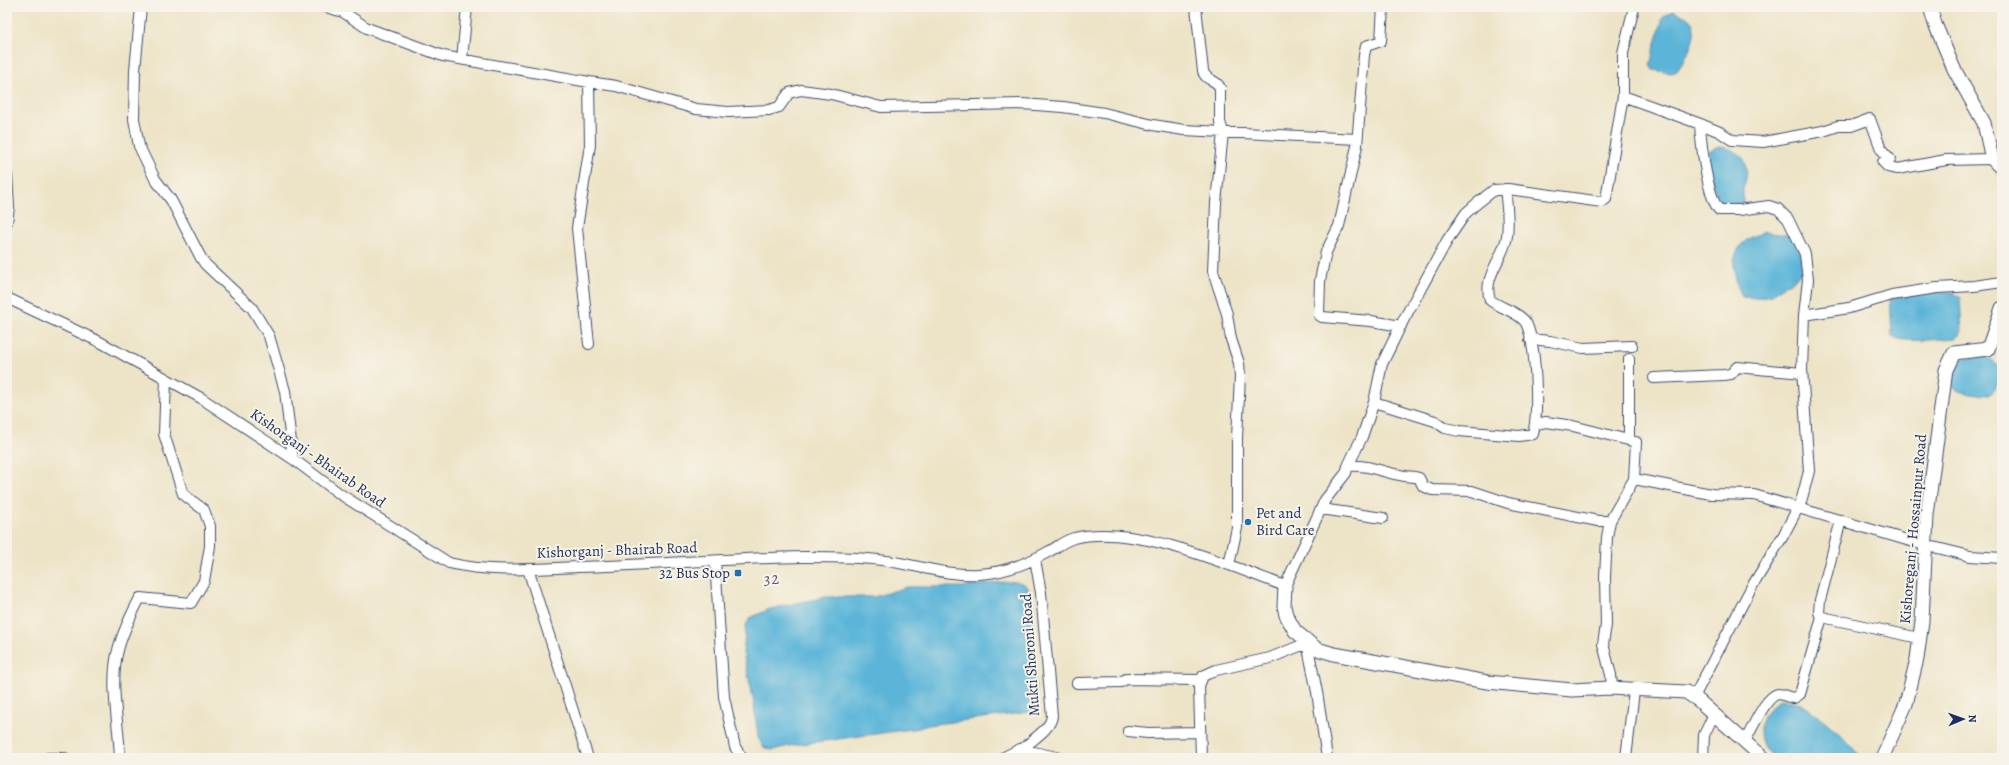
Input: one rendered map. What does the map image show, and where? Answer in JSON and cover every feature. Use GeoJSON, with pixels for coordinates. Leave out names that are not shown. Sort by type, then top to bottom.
{"type":"FeatureCollection","features":[{"type":"Feature","properties":{"kind":"main road"},"geometry":{"type":"LineString","coordinates":[[1930,7],[1935,24],[1954,69],[1984,122],[1992,159],[2002,169]]}},
{"type":"Feature","properties":{"kind":"main road","name":"Kishoreganj - Hossainpur Road"},"geometry":{"type":"LineString","coordinates":[[1882,758],[1906,704],[1917,659],[1927,515],[1938,424],[1949,360],[1955,352],[1988,349],[2002,308]]}},
{"type":"Feature","properties":{"kind":"main road"},"geometry":{"type":"LineString","coordinates":[[1285,586],[1284,606],[1286,615],[1295,631],[1316,650],[1487,682],[1572,690],[1612,688],[1634,690],[1674,690],[1686,692],[1694,696],[1763,758]]}},
{"type":"Feature","properties":{"kind":"street"},"geometry":{"type":"LineString","coordinates":[[141,7],[135,70],[134,119],[139,146],[155,178],[171,200],[205,264],[252,308],[269,336],[285,391],[293,459]]}},
{"type":"Feature","properties":{"kind":"street"},"geometry":{"type":"LineString","coordinates":[[326,7],[343,12],[367,28],[443,56],[616,86],[696,109],[728,112],[774,109],[781,105],[789,93],[801,90],[831,94],[886,107],[1001,104],[1063,107],[1104,113],[1153,125],[1223,132],[1357,139]]}},
{"type":"Feature","properties":{"kind":"street"},"geometry":{"type":"LineString","coordinates":[[462,59],[467,7]]}},
{"type":"Feature","properties":{"kind":"street"},"geometry":{"type":"LineString","coordinates":[[1196,7],[1202,71],[1207,78],[1220,86],[1220,122],[1223,132],[1212,268],[1227,314],[1231,339],[1239,363],[1240,376],[1237,438],[1237,528],[1229,565]]}},
{"type":"Feature","properties":{"kind":"street"},"geometry":{"type":"LineString","coordinates":[[1383,7],[1381,41],[1366,46],[1364,53],[1357,146],[1339,226],[1326,252],[1322,268],[1319,315],[1370,320],[1401,326]]}},
{"type":"Feature","properties":{"kind":"street"},"geometry":{"type":"LineString","coordinates":[[1285,586],[1325,500],[1346,473],[1362,437],[1374,402],[1382,364],[1448,239],[1466,212],[1494,190],[1604,201],[1608,188],[1623,96],[1623,53],[1634,7]]}},
{"type":"Feature","properties":{"kind":"street"},"geometry":{"type":"LineString","coordinates":[[589,82],[590,145],[576,228],[589,344]]}},
{"type":"Feature","properties":{"kind":"street"},"geometry":{"type":"LineString","coordinates":[[1623,96],[1720,132],[1732,140],[1763,142],[1823,131],[1838,126],[1851,126],[1870,119],[1881,148],[1890,159],[1883,162],[1888,167],[1898,169],[1946,160],[1992,159]]}},
{"type":"Feature","properties":{"kind":"street"},"geometry":{"type":"LineString","coordinates":[[1694,696],[1754,582],[1783,536],[1798,507],[1807,483],[1809,471],[1802,373],[1804,315],[1808,280],[1807,259],[1791,225],[1778,209],[1769,206],[1739,210],[1720,210],[1716,206],[1711,190],[1701,140],[1700,124]]}},
{"type":"Feature","properties":{"kind":"street"},"geometry":{"type":"LineString","coordinates":[[7,175],[9,206],[7,222]]}},
{"type":"Feature","properties":{"kind":"street"},"geometry":{"type":"LineString","coordinates":[[1374,402],[1435,421],[1445,428],[1459,432],[1526,436],[1533,434],[1536,424],[1536,392],[1530,339],[1526,323],[1519,316],[1490,300],[1487,293],[1492,271],[1503,250],[1507,236],[1505,190]]}},
{"type":"Feature","properties":{"kind":"street"},"geometry":{"type":"LineString","coordinates":[[1804,315],[1849,308],[1892,295],[1937,288],[1974,286],[2002,282]]}},
{"type":"Feature","properties":{"kind":"street","name":"Kishorganj - Bhairab Road"},"geometry":{"type":"LineString","coordinates":[[7,298],[100,342],[213,405],[293,459],[340,494],[449,563],[468,567],[528,569],[803,557],[874,559],[939,571],[976,575],[996,573],[1014,568],[1035,559],[1070,539],[1090,534],[1114,535],[1151,541],[1229,565],[1285,586]]}},
{"type":"Feature","properties":{"kind":"street"},"geometry":{"type":"LineString","coordinates":[[1530,339],[1550,341],[1583,348],[1632,346]]}},
{"type":"Feature","properties":{"kind":"street"},"geometry":{"type":"LineString","coordinates":[[1629,359],[1629,440]]}},
{"type":"Feature","properties":{"kind":"street"},"geometry":{"type":"LineString","coordinates":[[1654,378],[1731,374],[1736,367],[1802,373]]}},
{"type":"Feature","properties":{"kind":"street"},"geometry":{"type":"LineString","coordinates":[[120,758],[115,681],[118,651],[127,622],[140,598],[191,603],[204,581],[210,546],[210,526],[204,510],[183,494],[164,434],[166,379]]}},
{"type":"Feature","properties":{"kind":"street"},"geometry":{"type":"LineString","coordinates":[[1536,424],[1546,422],[1573,426],[1636,442],[1637,446],[1634,479],[1610,521],[1605,552],[1606,625],[1603,644],[1611,675],[1612,688]]}},
{"type":"Feature","properties":{"kind":"street"},"geometry":{"type":"LineString","coordinates":[[1348,466],[1362,464],[1401,476],[1419,478],[1423,486],[1432,490],[1472,491],[1508,502],[1598,521],[1610,521]]}},
{"type":"Feature","properties":{"kind":"street"},"geometry":{"type":"LineString","coordinates":[[1634,479],[1711,494],[1754,495],[1926,545],[1970,556],[2002,558]]}},
{"type":"Feature","properties":{"kind":"street"},"geometry":{"type":"LineString","coordinates":[[1321,509],[1383,518]]}},
{"type":"Feature","properties":{"kind":"street"},"geometry":{"type":"LineString","coordinates":[[1745,741],[1768,700],[1778,694],[1791,698],[1800,694],[1816,642],[1821,618],[1819,612],[1820,600],[1841,520]]}},
{"type":"Feature","properties":{"kind":"street","name":"Mukti Shoroni Road"},"geometry":{"type":"LineString","coordinates":[[1015,758],[1020,749],[1048,726],[1052,716],[1041,593],[1035,559]]}},
{"type":"Feature","properties":{"kind":"street"},"geometry":{"type":"LineString","coordinates":[[715,561],[724,697],[735,747],[742,758]]}},
{"type":"Feature","properties":{"kind":"street"},"geometry":{"type":"LineString","coordinates":[[528,569],[588,758]]}},
{"type":"Feature","properties":{"kind":"street"},"geometry":{"type":"LineString","coordinates":[[1821,618],[1831,618],[1919,638]]}},
{"type":"Feature","properties":{"kind":"street"},"geometry":{"type":"LineString","coordinates":[[1201,758],[1199,686],[1203,676],[1216,670],[1270,658],[1307,643],[1317,692],[1327,758]]}},
{"type":"Feature","properties":{"kind":"street"},"geometry":{"type":"LineString","coordinates":[[1077,683],[1121,682],[1126,679],[1201,680]]}},
{"type":"Feature","properties":{"kind":"street"},"geometry":{"type":"LineString","coordinates":[[1626,758],[1634,690]]}},
{"type":"Feature","properties":{"kind":"street"},"geometry":{"type":"LineString","coordinates":[[1703,758],[1704,735],[1714,714]]}},
{"type":"Feature","properties":{"kind":"street"},"geometry":{"type":"LineString","coordinates":[[1128,731],[1148,733],[1200,732]]}},
{"type":"Feature","properties":{"kind":"street"},"geometry":{"type":"LineString","coordinates":[[1002,758],[1020,749],[1061,758]]}},
{"type":"Feature","properties":{"kind":"street"},"geometry":{"type":"LineString","coordinates":[[48,758],[65,758]]}},
{"type":"Feature","properties":{"kind":"water"},"geometry":{"type":"Polygon","coordinates":[[[1675,11],[1689,19],[1693,24],[1694,31],[1691,45],[1677,71],[1672,73],[1653,70],[1650,65],[1663,17],[1670,12],[1675,11]]]}},
{"type":"Feature","properties":{"kind":"water"},"geometry":{"type":"Polygon","coordinates":[[[1716,147],[1723,147],[1734,151],[1743,158],[1746,163],[1746,180],[1743,191],[1745,205],[1723,207],[1717,196],[1708,163],[1709,151],[1716,147]]]}},
{"type":"Feature","properties":{"kind":"water"},"geometry":{"type":"Polygon","coordinates":[[[1765,232],[1793,236],[1798,241],[1802,262],[1801,272],[1791,283],[1784,285],[1772,295],[1756,298],[1742,297],[1735,275],[1735,257],[1738,249],[1744,242],[1753,236],[1765,232]]]}},
{"type":"Feature","properties":{"kind":"water"},"geometry":{"type":"Polygon","coordinates":[[[1952,292],[1960,298],[1962,330],[1957,338],[1905,340],[1892,336],[1890,298],[1928,293],[1952,292]]]}},
{"type":"Feature","properties":{"kind":"water"},"geometry":{"type":"Polygon","coordinates":[[[1984,356],[1993,361],[2000,371],[1997,384],[1992,392],[1984,395],[1968,394],[1957,390],[1951,385],[1953,372],[1959,359],[1984,356]]]}},
{"type":"Feature","properties":{"kind":"water"},"geometry":{"type":"Polygon","coordinates":[[[1003,582],[1022,583],[1027,587],[1032,599],[1033,615],[1030,652],[1037,704],[1030,712],[928,725],[919,728],[794,745],[772,750],[763,747],[758,737],[753,697],[743,653],[746,625],[750,618],[770,609],[826,597],[874,597],[907,587],[962,587],[1003,582]]]}},
{"type":"Feature","properties":{"kind":"water"},"geometry":{"type":"Polygon","coordinates":[[[1780,700],[1793,701],[1810,709],[1840,734],[1856,751],[1860,758],[1776,758],[1769,753],[1761,740],[1761,727],[1770,708],[1780,700]]]}},
{"type":"Feature","properties":{"kind":"place","name":"Pet and Bird Care"},"geometry":{"type":"Point","coordinates":[1248,522]}},
{"type":"Feature","properties":{"kind":"place","name":"32 Bus Stop"},"geometry":{"type":"Point","coordinates":[738,573]}},
{"type":"Feature","properties":{"kind":"district","name":"32"},"geometry":{"type":"Point","coordinates":[772,579]}}]}
